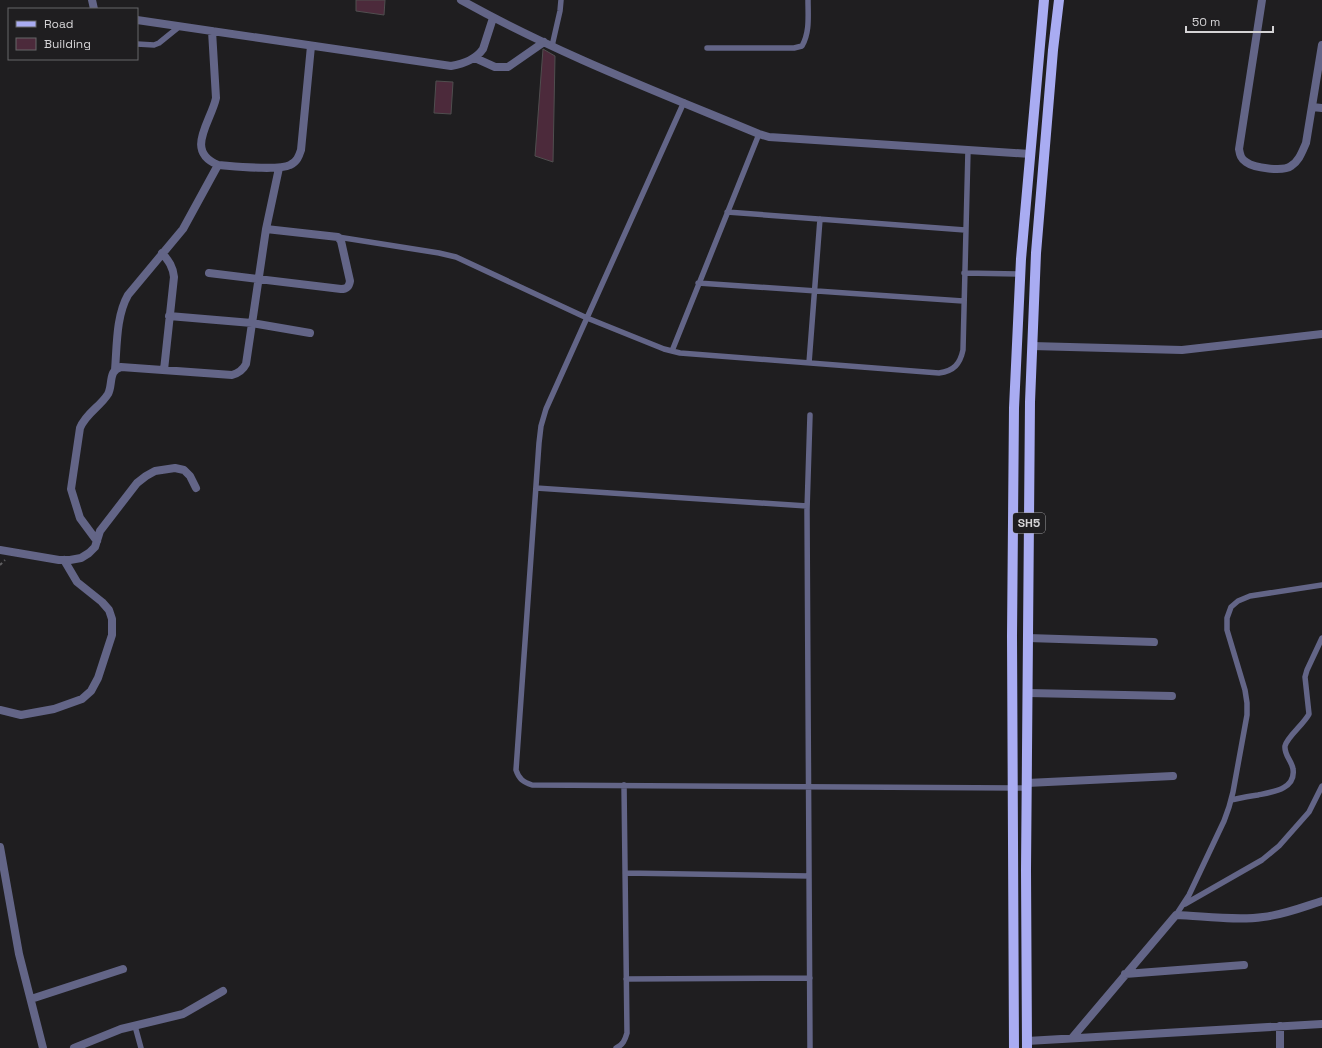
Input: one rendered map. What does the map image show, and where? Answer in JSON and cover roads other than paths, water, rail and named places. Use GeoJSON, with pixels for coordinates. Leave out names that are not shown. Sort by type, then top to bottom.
{"type":"FeatureCollection","features":[{"type":"Feature","properties":{"kind":"main road","name":"SH5"},"geometry":{"type":"LineString","coordinates":[[1014,1048],[1012,636],[1014,408],[1020,274],[1044,0]]}},
{"type":"Feature","properties":{"kind":"main road","name":"SH5"},"geometry":{"type":"LineString","coordinates":[[1027,1044],[1027,785],[1030,402],[1037,245],[1053,50],[1059,0]]}},
{"type":"Feature","properties":{"kind":"street"},"geometry":{"type":"LineString","coordinates":[[461,0],[548,44],[759,134],[781,138],[1030,154]]}},
{"type":"Feature","properties":{"kind":"street"},"geometry":{"type":"LineString","coordinates":[[1262,0],[1239,149],[1240,157],[1246,162],[1252,165],[1281,170],[1290,167],[1302,153],[1306,143],[1322,45]]}},
{"type":"Feature","properties":{"kind":"street"},"geometry":{"type":"LineString","coordinates":[[138,20],[451,66],[458,65],[480,54],[494,18]]}},
{"type":"Feature","properties":{"kind":"street"},"geometry":{"type":"LineString","coordinates":[[212,31],[216,98],[201,138],[201,147],[204,156],[211,162],[218,165],[279,168],[290,165],[298,159],[301,150],[311,46]]}},
{"type":"Feature","properties":{"kind":"street"},"geometry":{"type":"LineString","coordinates":[[474,58],[495,67],[508,67],[548,44]]}},
{"type":"Feature","properties":{"kind":"street"},"geometry":{"type":"LineString","coordinates":[[1312,107],[1322,108]]}},
{"type":"Feature","properties":{"kind":"street"},"geometry":{"type":"LineString","coordinates":[[97,541],[77,514],[72,496],[71,484],[80,428],[82,422],[107,396],[110,390],[112,374],[115,370],[120,315],[124,301],[128,294],[187,222],[218,165]]}},
{"type":"Feature","properties":{"kind":"street"},"geometry":{"type":"LineString","coordinates":[[115,370],[121,367],[232,375],[243,369],[246,364],[266,228],[279,168]]}},
{"type":"Feature","properties":{"kind":"street"},"geometry":{"type":"LineString","coordinates":[[209,272],[346,289],[349,286],[350,281],[341,241],[338,237],[266,228]]}},
{"type":"Feature","properties":{"kind":"street"},"geometry":{"type":"LineString","coordinates":[[162,253],[170,263],[173,270],[164,370]]}},
{"type":"Feature","properties":{"kind":"street"},"geometry":{"type":"LineString","coordinates":[[170,316],[252,323],[310,334]]}},
{"type":"Feature","properties":{"kind":"street"},"geometry":{"type":"LineString","coordinates":[[1032,346],[1182,350],[1322,334]]}},
{"type":"Feature","properties":{"kind":"street"},"geometry":{"type":"LineString","coordinates":[[0,550],[64,560],[81,558],[95,547],[100,531],[138,483],[146,476],[155,471],[175,468],[184,470],[190,476],[196,488]]}},
{"type":"Feature","properties":{"kind":"street"},"geometry":{"type":"LineString","coordinates":[[0,710],[21,714],[54,709],[82,700],[91,691],[98,678],[112,635],[112,619],[109,610],[102,602],[77,582],[64,560]]}},
{"type":"Feature","properties":{"kind":"street"},"geometry":{"type":"LineString","coordinates":[[1028,638],[1154,642]]}},
{"type":"Feature","properties":{"kind":"street"},"geometry":{"type":"LineString","coordinates":[[1028,693],[1172,696]]}},
{"type":"Feature","properties":{"kind":"street"},"geometry":{"type":"LineString","coordinates":[[1027,785],[1173,776]]}},
{"type":"Feature","properties":{"kind":"street"},"geometry":{"type":"LineString","coordinates":[[0,847],[19,954],[43,1048]]}},
{"type":"Feature","properties":{"kind":"street"},"geometry":{"type":"LineString","coordinates":[[1072,1038],[1176,915],[1262,918],[1322,901]]}},
{"type":"Feature","properties":{"kind":"street"},"geometry":{"type":"LineString","coordinates":[[1125,974],[1244,965]]}},
{"type":"Feature","properties":{"kind":"street"},"geometry":{"type":"LineString","coordinates":[[31,999],[123,969]]}},
{"type":"Feature","properties":{"kind":"street"},"geometry":{"type":"LineString","coordinates":[[74,1048],[114,1032],[183,1014],[223,991]]}},
{"type":"Feature","properties":{"kind":"street"},"geometry":{"type":"LineString","coordinates":[[1027,1044],[1072,1038],[1322,1024]]}},
{"type":"Feature","properties":{"kind":"street"},"geometry":{"type":"LineString","coordinates":[[1280,1026],[1280,1048]]}},
{"type":"Feature","properties":{"kind":"lane"},"geometry":{"type":"LineString","coordinates":[[548,44],[560,11],[561,0]]}},
{"type":"Feature","properties":{"kind":"lane"},"geometry":{"type":"LineString","coordinates":[[707,48],[794,48],[802,46],[808,32],[808,0]]}},
{"type":"Feature","properties":{"kind":"lane"},"geometry":{"type":"LineString","coordinates":[[138,44],[154,45],[180,26]]}},
{"type":"Feature","properties":{"kind":"lane"},"geometry":{"type":"LineString","coordinates":[[684,102],[546,409],[543,421],[539,443],[516,770],[519,778],[532,784],[1013,788],[1027,785]]}},
{"type":"Feature","properties":{"kind":"lane"},"geometry":{"type":"LineString","coordinates":[[672,351],[759,134]]}},
{"type":"Feature","properties":{"kind":"lane"},"geometry":{"type":"LineString","coordinates":[[338,237],[447,254],[587,318],[664,349],[680,353],[939,373],[946,372],[956,367],[961,359],[963,350],[963,301],[968,150]]}},
{"type":"Feature","properties":{"kind":"lane"},"geometry":{"type":"LineString","coordinates":[[727,212],[965,230]]}},
{"type":"Feature","properties":{"kind":"lane"},"geometry":{"type":"LineString","coordinates":[[809,363],[820,219]]}},
{"type":"Feature","properties":{"kind":"lane"},"geometry":{"type":"LineString","coordinates":[[964,273],[1020,274]]}},
{"type":"Feature","properties":{"kind":"lane"},"geometry":{"type":"LineString","coordinates":[[698,283],[963,301]]}},
{"type":"Feature","properties":{"kind":"lane"},"geometry":{"type":"LineString","coordinates":[[810,415],[807,506],[810,1048]]}},
{"type":"Feature","properties":{"kind":"lane"},"geometry":{"type":"LineString","coordinates":[[536,488],[807,506]]}},
{"type":"Feature","properties":{"kind":"lane"},"geometry":{"type":"LineString","coordinates":[[1176,915],[1183,905],[1224,821],[1231,800],[1246,715],[1246,703],[1245,690],[1227,630],[1227,618],[1231,608],[1238,601],[1250,596],[1322,585]]}},
{"type":"Feature","properties":{"kind":"lane"},"geometry":{"type":"LineString","coordinates":[[1231,800],[1286,787],[1294,776],[1293,768],[1285,748],[1287,743],[1307,719],[1309,714],[1305,677],[1322,638]]}},
{"type":"Feature","properties":{"kind":"lane"},"geometry":{"type":"LineString","coordinates":[[616,1048],[625,1041],[627,1033],[624,785]]}},
{"type":"Feature","properties":{"kind":"lane"},"geometry":{"type":"LineString","coordinates":[[1183,905],[1262,860],[1279,846],[1309,812],[1322,786]]}},
{"type":"Feature","properties":{"kind":"lane"},"geometry":{"type":"LineString","coordinates":[[625,873],[809,876]]}},
{"type":"Feature","properties":{"kind":"lane"},"geometry":{"type":"LineString","coordinates":[[626,979],[810,978]]}},
{"type":"Feature","properties":{"kind":"lane"},"geometry":{"type":"LineString","coordinates":[[135,1026],[141,1048]]}}]}
